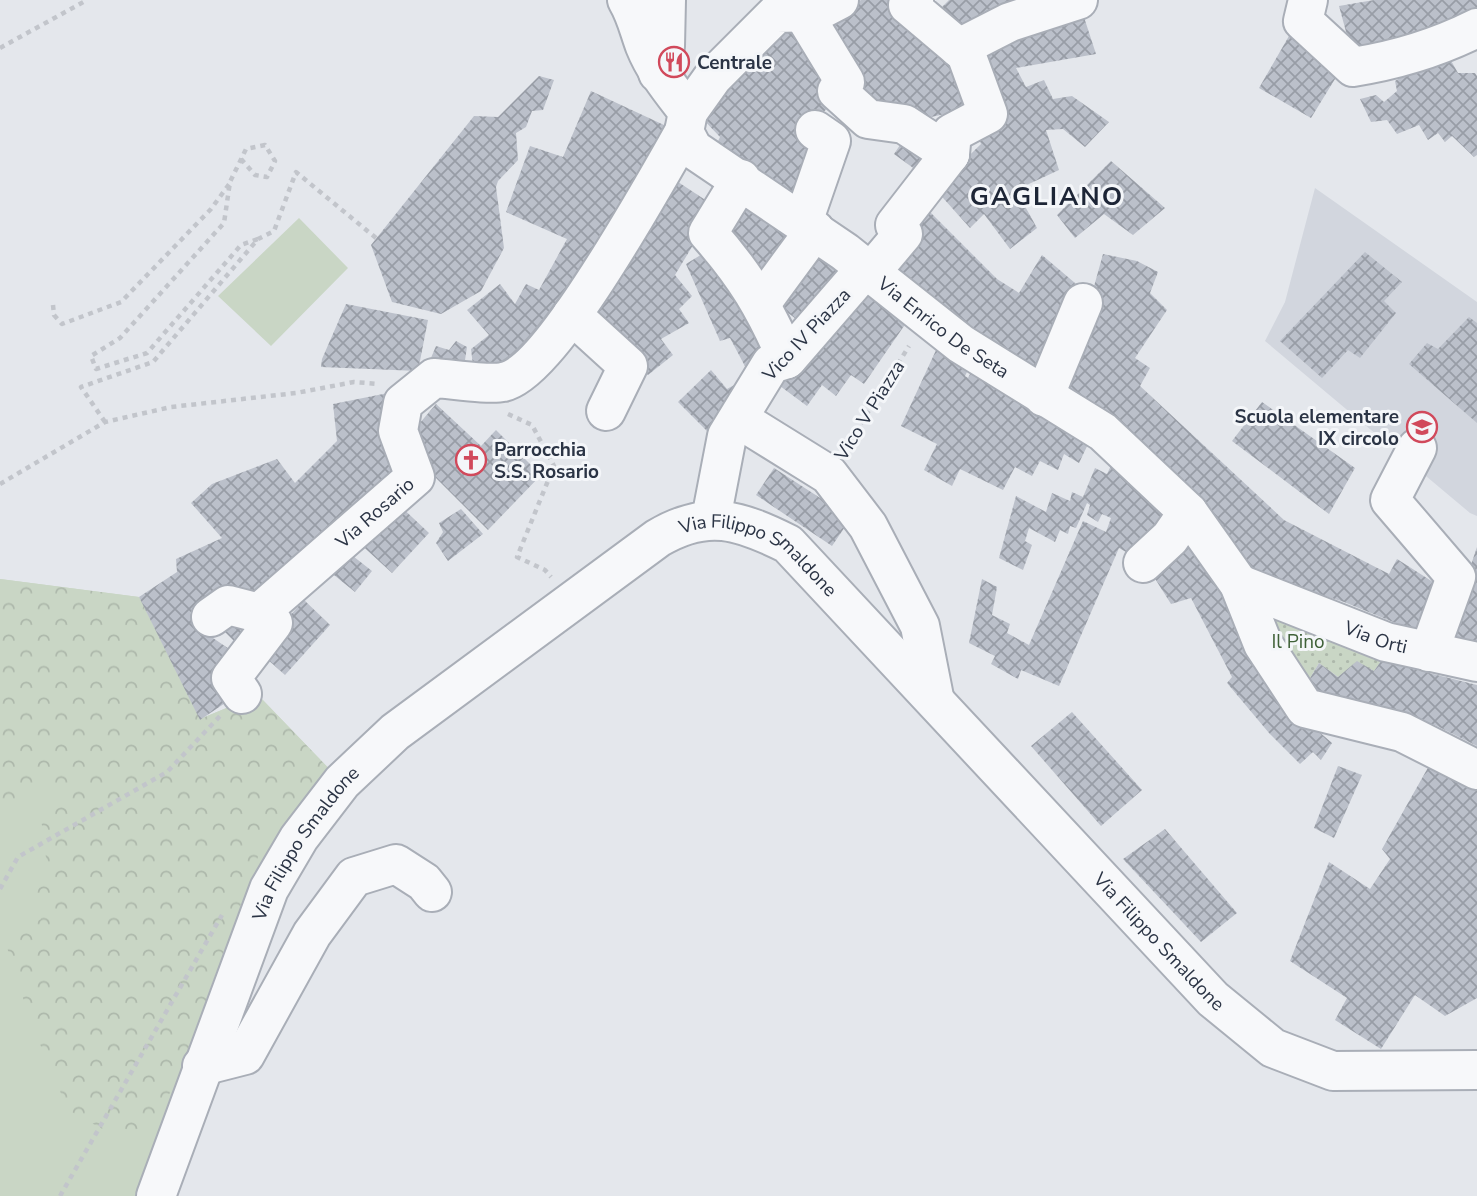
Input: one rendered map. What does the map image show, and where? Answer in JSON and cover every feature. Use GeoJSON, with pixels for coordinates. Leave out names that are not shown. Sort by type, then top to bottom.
{"type":"FeatureCollection","features":[{"type":"Feature","properties":{"kind":"street","name":"Via Enrico De Seta"},"geometry":{"type":"LineString","coordinates":[[627,0],[638,17],[645,46],[658,73],[686,122],[693,149],[809,226],[961,344],[1103,432],[1188,512],[1239,584],[1263,643],[1305,708],[1402,733],[1477,770]]}},
{"type":"Feature","properties":{"kind":"street"},"geometry":{"type":"LineString","coordinates":[[658,73],[665,46],[666,0]]}},
{"type":"Feature","properties":{"kind":"street"},"geometry":{"type":"LineString","coordinates":[[421,388],[434,378],[505,382],[538,358],[572,315],[604,267],[713,77],[788,9],[816,12],[839,0]]}},
{"type":"Feature","properties":{"kind":"street"},"geometry":{"type":"LineString","coordinates":[[788,9],[845,82],[837,91],[868,119],[905,124],[950,154],[952,133],[988,114],[966,54],[908,5],[914,0]]}},
{"type":"Feature","properties":{"kind":"street"},"geometry":{"type":"LineString","coordinates":[[960,48],[1010,22],[1078,0]]}},
{"type":"Feature","properties":{"kind":"street"},"geometry":{"type":"LineString","coordinates":[[1308,0],[1303,21],[1353,67],[1396,61],[1462,35]]}},
{"type":"Feature","properties":{"kind":"street"},"geometry":{"type":"LineString","coordinates":[[762,302],[809,226],[831,141],[815,130]]}},
{"type":"Feature","properties":{"kind":"street","name":"Vico IV Piazza"},"geometry":{"type":"LineString","coordinates":[[711,519],[727,436],[771,364],[787,359],[903,234],[895,225],[950,154]]}},
{"type":"Feature","properties":{"kind":"street"},"geometry":{"type":"LineString","coordinates":[[741,179],[708,233],[741,270],[762,302],[787,359]]}},
{"type":"Feature","properties":{"kind":"street"},"geometry":{"type":"LineString","coordinates":[[1044,397],[1083,303]]}},
{"type":"Feature","properties":{"kind":"street"},"geometry":{"type":"LineString","coordinates":[[572,315],[628,366],[606,411]]}},
{"type":"Feature","properties":{"kind":"street","name":"Via Rosario"},"geometry":{"type":"LineString","coordinates":[[259,613],[415,477],[398,430],[403,403],[421,388]]}},
{"type":"Feature","properties":{"kind":"street"},"geometry":{"type":"LineString","coordinates":[[750,425],[829,475],[867,526],[920,626],[934,697]]}},
{"type":"Feature","properties":{"kind":"street"},"geometry":{"type":"LineString","coordinates":[[1417,448],[1390,500],[1456,577],[1429,652]]}},
{"type":"Feature","properties":{"kind":"street"},"geometry":{"type":"LineString","coordinates":[[1143,563],[1170,538],[1188,512]]}},
{"type":"Feature","properties":{"kind":"street","name":"Via Filippo Smaldone"},"geometry":{"type":"LineString","coordinates":[[156,1196],[269,889],[299,838],[342,782],[395,732],[571,602],[682,525],[711,519],[752,526],[788,544],[934,697],[1213,999],[1273,1048],[1333,1071],[1477,1070]]}},
{"type":"Feature","properties":{"kind":"street","name":"Via Orti"},"geometry":{"type":"LineString","coordinates":[[1239,584],[1386,642],[1477,662]]}},
{"type":"Feature","properties":{"kind":"street"},"geometry":{"type":"LineString","coordinates":[[211,617],[228,605],[259,613],[273,623],[231,678],[242,694]]}},
{"type":"Feature","properties":{"kind":"street"},"geometry":{"type":"LineString","coordinates":[[202,1066],[245,1055],[312,934],[354,877],[396,864],[424,882],[432,892]]}},
{"type":"Feature","properties":{"kind":"path"},"geometry":{"type":"LineString","coordinates":[[0,48],[87,0]]}},
{"type":"Feature","properties":{"kind":"path"},"geometry":{"type":"LineString","coordinates":[[53,305],[54,315],[62,324],[121,302],[211,209],[230,182],[241,159],[246,149],[265,145],[275,161],[267,177],[254,175],[241,159]]}},
{"type":"Feature","properties":{"kind":"path"},"geometry":{"type":"LineString","coordinates":[[230,182],[224,223],[120,338],[91,356],[96,369],[147,353],[241,245],[274,232],[296,172],[376,239]]}},
{"type":"Feature","properties":{"kind":"path"},"geometry":{"type":"LineString","coordinates":[[105,422],[81,387],[153,362],[258,239]]}},
{"type":"Feature","properties":{"kind":"path","name":"Vico V Piazza"},"geometry":{"type":"LineString","coordinates":[[829,475],[909,346]]}},
{"type":"Feature","properties":{"kind":"path"},"geometry":{"type":"LineString","coordinates":[[0,484],[105,422],[171,407],[296,393],[354,382],[421,388]]}},
{"type":"Feature","properties":{"kind":"path"},"geometry":{"type":"LineString","coordinates":[[505,382],[505,413],[532,425],[554,466],[517,557],[545,570],[571,602]]}},
{"type":"Feature","properties":{"kind":"path"},"geometry":{"type":"LineString","coordinates":[[0,889],[18,857],[167,772],[242,694]]}},
{"type":"Feature","properties":{"kind":"path"},"geometry":{"type":"LineString","coordinates":[[60,1196],[223,913]]}},
{"type":"Feature","properties":{"kind":"shaded area","name":"Scuola elementare IX circolo"},"geometry":{"type":"Polygon","coordinates":[[[1315,188],[1477,302],[1477,516],[1470,513],[1265,341],[1285,302],[1315,188]]]}},
{"type":"Feature","properties":{"kind":"green space"},"geometry":{"type":"Polygon","coordinates":[[[299,218],[348,268],[271,346],[218,296],[299,218]]]}},
{"type":"Feature","properties":{"kind":"green space"},"geometry":{"type":"Polygon","coordinates":[[[0,579],[139,597],[200,719],[258,695],[342,782],[269,858],[216,973],[135,1196],[0,1196],[0,579]]]}},
{"type":"Feature","properties":{"kind":"green space"},"geometry":{"type":"Polygon","coordinates":[[[0,579],[139,597],[200,719],[258,695],[333,773],[263,843],[175,1085],[135,1147],[68,1110],[31,1023],[4,938],[41,919],[26,885],[47,866],[41,818],[55,799],[37,781],[23,804],[0,804],[0,579]]]}},
{"type":"Feature","properties":{"kind":"green space","name":"Il Pino"},"geometry":{"type":"Polygon","coordinates":[[[1274,600],[1386,642],[1381,661],[1374,671],[1357,662],[1338,677],[1319,663],[1303,690],[1263,644],[1274,600]]]}},
{"type":"Feature","properties":{"kind":"building"},"geometry":{"type":"Polygon","coordinates":[[[861,0],[904,0],[949,50],[974,105],[950,123],[945,114],[913,121],[872,107],[815,21],[836,16],[861,0]]]}},
{"type":"Feature","properties":{"kind":"building"},"geometry":{"type":"Polygon","coordinates":[[[949,0],[1020,0],[955,35],[934,15],[949,0]]]}},
{"type":"Feature","properties":{"kind":"building"},"geometry":{"type":"Polygon","coordinates":[[[1374,0],[1477,0],[1477,18],[1354,61],[1339,6],[1374,0]]]}},
{"type":"Feature","properties":{"kind":"building"},"geometry":{"type":"Polygon","coordinates":[[[1081,8],[1096,54],[1016,68],[1026,87],[1044,80],[1053,99],[1072,96],[1109,122],[1085,147],[1063,129],[1046,130],[1059,170],[1016,190],[1037,228],[1010,249],[984,214],[970,228],[935,189],[981,144],[973,126],[971,44],[1081,8]]]}},
{"type":"Feature","properties":{"kind":"building"},"geometry":{"type":"Polygon","coordinates":[[[802,24],[831,105],[816,119],[824,142],[799,211],[713,152],[720,137],[699,115],[747,44],[802,24]]]}},
{"type":"Feature","properties":{"kind":"building"},"geometry":{"type":"Polygon","coordinates":[[[1293,29],[1343,66],[1311,118],[1259,88],[1293,29]]]}},
{"type":"Feature","properties":{"kind":"building"},"geometry":{"type":"Polygon","coordinates":[[[1445,50],[1458,73],[1475,73],[1477,76],[1477,155],[1474,157],[1452,136],[1445,142],[1438,133],[1428,140],[1419,125],[1397,134],[1387,120],[1371,122],[1360,99],[1376,95],[1384,102],[1397,91],[1395,81],[1445,50]]]}},
{"type":"Feature","properties":{"kind":"building"},"geometry":{"type":"Polygon","coordinates":[[[539,76],[554,80],[543,110],[532,111],[526,127],[516,133],[518,160],[498,181],[496,187],[504,248],[481,291],[441,314],[392,302],[371,245],[474,116],[498,117],[539,76]]]}},
{"type":"Feature","properties":{"kind":"building"},"geometry":{"type":"Polygon","coordinates":[[[591,91],[679,132],[536,354],[474,374],[471,349],[489,335],[467,310],[500,284],[515,304],[526,284],[539,290],[567,239],[506,212],[530,146],[563,157],[591,91]]]}},
{"type":"Feature","properties":{"kind":"building"},"geometry":{"type":"Polygon","coordinates":[[[908,133],[932,152],[920,173],[894,154],[908,133]]]}},
{"type":"Feature","properties":{"kind":"building"},"geometry":{"type":"Polygon","coordinates":[[[1111,161],[1165,208],[1133,235],[1104,214],[1075,238],[1057,215],[1111,161]]]}},
{"type":"Feature","properties":{"kind":"building"},"geometry":{"type":"Polygon","coordinates":[[[669,176],[716,207],[675,275],[692,296],[679,309],[689,323],[661,339],[673,355],[648,375],[583,320],[669,176]]]}},
{"type":"Feature","properties":{"kind":"building"},"geometry":{"type":"Polygon","coordinates":[[[747,188],[811,232],[764,286],[714,234],[747,188]]]}},
{"type":"Feature","properties":{"kind":"building"},"geometry":{"type":"Polygon","coordinates":[[[918,200],[997,279],[1019,293],[1042,255],[1075,283],[1060,311],[1045,385],[884,262],[918,200]]]}},
{"type":"Feature","properties":{"kind":"building"},"geometry":{"type":"Polygon","coordinates":[[[816,237],[861,270],[809,329],[770,299],[816,237]]]}},
{"type":"Feature","properties":{"kind":"building"},"geometry":{"type":"Polygon","coordinates":[[[712,248],[772,357],[747,370],[730,338],[720,341],[686,264],[712,248]]]}},
{"type":"Feature","properties":{"kind":"building"},"geometry":{"type":"Polygon","coordinates":[[[1365,252],[1402,282],[1384,301],[1396,313],[1360,358],[1348,350],[1322,378],[1280,341],[1365,252]]]}},
{"type":"Feature","properties":{"kind":"building"},"geometry":{"type":"Polygon","coordinates":[[[1103,254],[1137,261],[1158,272],[1150,293],[1167,310],[1135,358],[1150,368],[1140,386],[1284,520],[1389,574],[1397,559],[1444,589],[1425,635],[1344,602],[1242,570],[1051,386],[1088,308],[1103,254]]]}},
{"type":"Feature","properties":{"kind":"building"},"geometry":{"type":"Polygon","coordinates":[[[867,276],[913,313],[864,384],[851,375],[836,396],[822,385],[807,406],[780,386],[867,276]]]}},
{"type":"Feature","properties":{"kind":"building"},"geometry":{"type":"Polygon","coordinates":[[[346,304],[428,320],[418,371],[321,367],[346,304]]]}},
{"type":"Feature","properties":{"kind":"building"},"geometry":{"type":"Polygon","coordinates":[[[1469,317],[1477,323],[1477,423],[1409,364],[1427,343],[1438,349],[1469,317]]]}},
{"type":"Feature","properties":{"kind":"building"},"geometry":{"type":"Polygon","coordinates":[[[456,341],[467,347],[463,373],[428,365],[436,346],[449,350],[456,341]]]}},
{"type":"Feature","properties":{"kind":"building"},"geometry":{"type":"Polygon","coordinates":[[[937,348],[974,358],[965,376],[968,378],[971,372],[1092,436],[1079,463],[1064,454],[1058,470],[1040,461],[1032,476],[1015,467],[1003,490],[960,469],[952,486],[924,470],[937,444],[901,426],[937,348]]]}},
{"type":"Feature","properties":{"kind":"building"},"geometry":{"type":"Polygon","coordinates":[[[711,370],[727,389],[750,376],[717,441],[678,402],[711,370]]]}},
{"type":"Feature","properties":{"kind":"building"},"geometry":{"type":"Polygon","coordinates":[[[393,392],[409,474],[237,607],[227,588],[190,613],[213,638],[238,655],[231,699],[200,720],[139,597],[177,572],[176,559],[222,538],[191,503],[212,484],[277,459],[295,483],[337,441],[333,404],[393,392]]]}},
{"type":"Feature","properties":{"kind":"building"},"geometry":{"type":"Polygon","coordinates":[[[1262,402],[1355,468],[1329,514],[1232,441],[1262,402]]]}},
{"type":"Feature","properties":{"kind":"building","name":"Parrocchia S.S. Rosario"},"geometry":{"type":"Polygon","coordinates":[[[436,404],[481,446],[496,430],[541,475],[488,530],[402,444],[436,404]]]}},
{"type":"Feature","properties":{"kind":"building"},"geometry":{"type":"Polygon","coordinates":[[[1116,455],[1167,507],[1140,560],[1119,548],[1059,686],[1021,670],[1018,679],[991,664],[995,656],[969,643],[982,579],[997,587],[992,615],[1010,624],[1007,633],[1029,645],[1083,521],[1106,532],[1111,518],[1102,514],[1098,522],[1087,515],[1090,505],[1087,503],[1076,528],[1070,526],[1068,534],[1060,530],[1055,542],[1029,528],[1025,541],[1032,545],[1023,570],[999,558],[1016,496],[1046,512],[1052,493],[1070,501],[1072,492],[1083,497],[1095,468],[1107,474],[1116,455]]]}},
{"type":"Feature","properties":{"kind":"building"},"geometry":{"type":"Polygon","coordinates":[[[774,468],[851,518],[832,546],[756,495],[774,468]]]}},
{"type":"Feature","properties":{"kind":"building"},"geometry":{"type":"Polygon","coordinates":[[[396,502],[429,533],[392,573],[356,540],[396,502]]]}},
{"type":"Feature","properties":{"kind":"building"},"geometry":{"type":"Polygon","coordinates":[[[461,509],[483,534],[448,561],[436,543],[443,532],[439,523],[461,509]]]}},
{"type":"Feature","properties":{"kind":"building"},"geometry":{"type":"Polygon","coordinates":[[[1190,529],[1310,724],[1332,743],[1321,760],[1313,752],[1300,764],[1269,733],[1227,683],[1232,677],[1191,598],[1171,604],[1147,566],[1190,529]]]}},
{"type":"Feature","properties":{"kind":"building"},"geometry":{"type":"Polygon","coordinates":[[[1477,547],[1477,647],[1447,636],[1477,547]]]}},
{"type":"Feature","properties":{"kind":"building"},"geometry":{"type":"Polygon","coordinates":[[[344,549],[372,571],[355,592],[329,571],[344,549]]]}},
{"type":"Feature","properties":{"kind":"building"},"geometry":{"type":"Polygon","coordinates":[[[304,600],[330,625],[285,675],[258,651],[304,600]]]}},
{"type":"Feature","properties":{"kind":"building"},"geometry":{"type":"Polygon","coordinates":[[[237,611],[260,626],[241,648],[223,630],[237,611]]]}},
{"type":"Feature","properties":{"kind":"building"},"geometry":{"type":"Polygon","coordinates":[[[1357,661],[1374,671],[1381,661],[1477,685],[1477,746],[1435,725],[1379,716],[1303,690],[1319,663],[1338,677],[1357,661]]]}},
{"type":"Feature","properties":{"kind":"building"},"geometry":{"type":"Polygon","coordinates":[[[1072,712],[1142,790],[1101,826],[1031,746],[1072,712]]]}},
{"type":"Feature","properties":{"kind":"building"},"geometry":{"type":"Polygon","coordinates":[[[1434,757],[1477,789],[1477,998],[1445,1016],[1415,995],[1381,1049],[1335,1020],[1347,998],[1290,961],[1329,862],[1370,889],[1390,859],[1382,849],[1434,757]]]}},
{"type":"Feature","properties":{"kind":"building"},"geometry":{"type":"Polygon","coordinates":[[[1338,766],[1362,775],[1334,838],[1314,828],[1338,766]]]}},
{"type":"Feature","properties":{"kind":"building"},"geometry":{"type":"Polygon","coordinates":[[[1165,829],[1237,913],[1201,942],[1123,859],[1165,829]]]}},
{"type":"Feature","properties":{"kind":"place","name":"Centrale"},"geometry":{"type":"Point","coordinates":[674,62]}},
{"type":"Feature","properties":{"kind":"place","name":"Scuola elementare IX circolo"},"geometry":{"type":"Point","coordinates":[1422,427]}},
{"type":"Feature","properties":{"kind":"place","name":"Parrocchia S.S. Rosario"},"geometry":{"type":"Point","coordinates":[471,460]}},
{"type":"Feature","properties":{"kind":"district","name":"GAGLIANO"},"geometry":{"type":"Point","coordinates":[1047,196]}}]}
